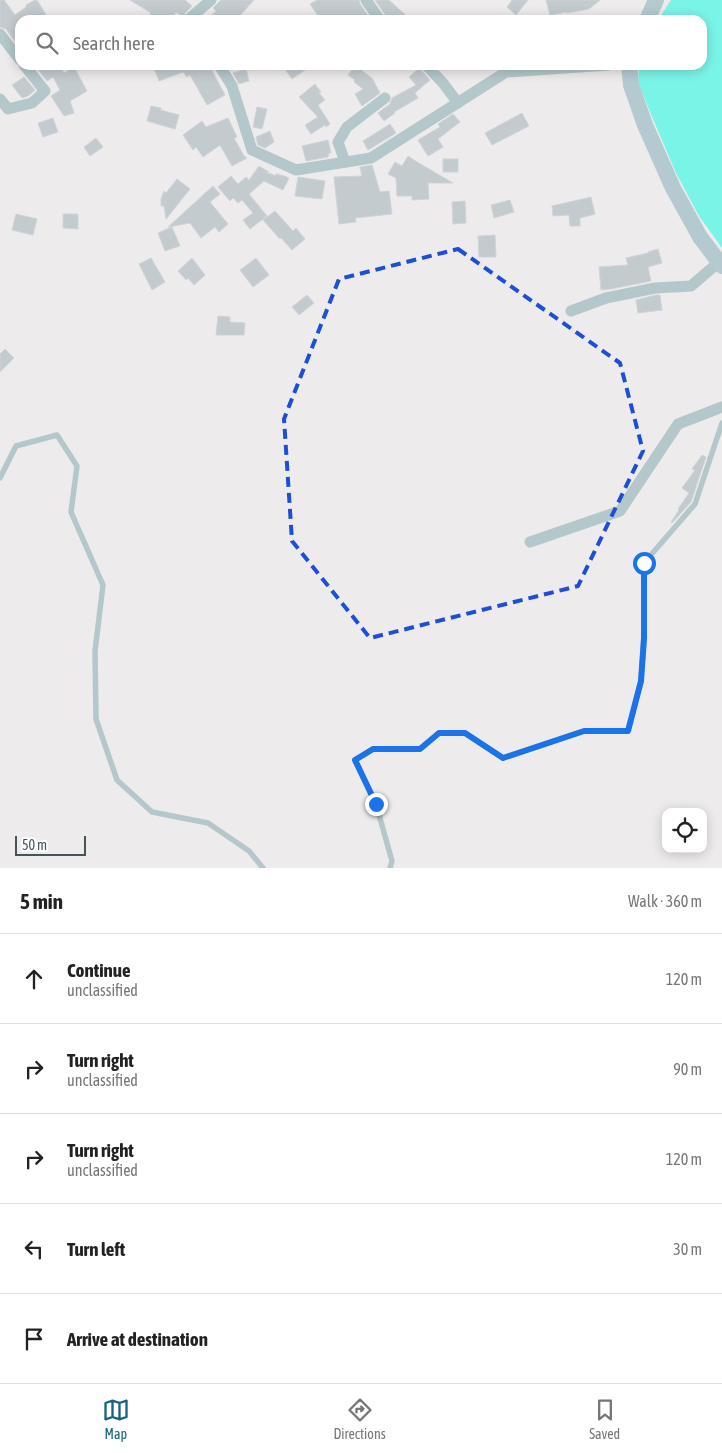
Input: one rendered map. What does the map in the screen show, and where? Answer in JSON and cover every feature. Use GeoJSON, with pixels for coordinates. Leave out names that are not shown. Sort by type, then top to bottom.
{"type":"FeatureCollection","features":[{"type":"Feature","properties":{"kind":"main road"},"geometry":{"type":"LineString","coordinates":[[648,15],[656,0]]}},
{"type":"Feature","properties":{"kind":"main road"},"geometry":{"type":"LineString","coordinates":[[630,70],[631,85],[645,125],[673,188],[700,238],[720,264]]}},
{"type":"Feature","properties":{"kind":"street"},"geometry":{"type":"LineString","coordinates":[[194,15],[211,0]]}},
{"type":"Feature","properties":{"kind":"street"},"geometry":{"type":"LineString","coordinates":[[366,0],[376,15]]}},
{"type":"Feature","properties":{"kind":"street"},"geometry":{"type":"LineString","coordinates":[[0,34],[15,54]]}},
{"type":"Feature","properties":{"kind":"street"},"geometry":{"type":"LineString","coordinates":[[0,98],[8,109],[32,103],[45,91],[28,70]]}},
{"type":"Feature","properties":{"kind":"street"},"geometry":{"type":"LineString","coordinates":[[223,70],[232,86],[252,150],[296,170],[371,158],[506,72],[535,70]]}},
{"type":"Feature","properties":{"kind":"street"},"geometry":{"type":"LineString","coordinates":[[430,70],[458,103]]}},
{"type":"Feature","properties":{"kind":"street"},"geometry":{"type":"LineString","coordinates":[[345,162],[338,142],[347,127],[385,98]]}},
{"type":"Feature","properties":{"kind":"street"},"geometry":{"type":"LineString","coordinates":[[571,311],[606,298],[655,288],[691,286],[720,264]]}},
{"type":"Feature","properties":{"kind":"street"},"geometry":{"type":"LineString","coordinates":[[530,542],[620,511],[678,424],[722,407]]}},
{"type":"Feature","properties":{"kind":"lane"},"geometry":{"type":"LineString","coordinates":[[390,868],[392,861],[376,804],[355,760],[373,749],[420,749],[439,733],[465,733],[503,758],[584,731],[628,731],[641,681],[644,638],[644,563],[695,504],[722,423]]}},
{"type":"Feature","properties":{"kind":"lane"},"geometry":{"type":"LineString","coordinates":[[0,478],[16,446],[57,435],[78,466],[71,512],[103,585],[95,651],[96,719],[117,780],[152,812],[208,823],[249,851],[263,868]]}},
{"type":"Feature","properties":{"kind":"highlighted area"},"geometry":{"type":"Polygon","coordinates":[[[458,249],[620,363],[643,451],[578,586],[370,638],[292,541],[284,419],[339,279],[458,249]]]}},
{"type":"Feature","properties":{"kind":"water"},"geometry":{"type":"Polygon","coordinates":[[[671,0],[722,0],[722,248],[699,216],[676,173],[638,82],[639,70],[707,70],[707,15],[661,15],[671,0]]]}},
{"type":"Feature","properties":{"kind":"building"},"geometry":{"type":"Polygon","coordinates":[[[0,0],[4,0],[15,15],[15,41],[6,29],[0,27],[0,0]]]}},
{"type":"Feature","properties":{"kind":"building"},"geometry":{"type":"Polygon","coordinates":[[[37,0],[46,15],[15,15],[26,5],[37,0]]]}},
{"type":"Feature","properties":{"kind":"building"},"geometry":{"type":"Polygon","coordinates":[[[130,0],[185,0],[192,6],[184,15],[176,12],[174,15],[150,15],[151,13],[130,0]]]}},
{"type":"Feature","properties":{"kind":"building"},"geometry":{"type":"Polygon","coordinates":[[[221,0],[254,0],[240,15],[212,15],[216,11],[213,8],[221,0]]]}},
{"type":"Feature","properties":{"kind":"building"},"geometry":{"type":"Polygon","coordinates":[[[317,0],[359,0],[368,15],[318,15],[310,4],[317,0]]]}},
{"type":"Feature","properties":{"kind":"building"},"geometry":{"type":"Polygon","coordinates":[[[375,0],[389,0],[406,15],[385,15],[375,0]]]}},
{"type":"Feature","properties":{"kind":"building"},"geometry":{"type":"Polygon","coordinates":[[[512,0],[528,0],[516,15],[507,7],[512,0]]]}},
{"type":"Feature","properties":{"kind":"building"},"geometry":{"type":"Polygon","coordinates":[[[546,0],[600,0],[589,9],[550,15],[546,0]]]}},
{"type":"Feature","properties":{"kind":"building"},"geometry":{"type":"Polygon","coordinates":[[[39,70],[62,70],[64,73],[69,70],[76,70],[87,91],[70,101],[74,113],[64,116],[51,96],[60,90],[53,77],[47,81],[39,70]]]}},
{"type":"Feature","properties":{"kind":"building"},"geometry":{"type":"Polygon","coordinates":[[[155,70],[212,70],[225,95],[207,105],[190,75],[187,77],[183,72],[159,81],[155,70]]]}},
{"type":"Feature","properties":{"kind":"building"},"geometry":{"type":"Polygon","coordinates":[[[246,70],[249,81],[239,84],[233,73],[246,70]]]}},
{"type":"Feature","properties":{"kind":"building"},"geometry":{"type":"Polygon","coordinates":[[[285,70],[305,70],[292,79],[285,70]]]}},
{"type":"Feature","properties":{"kind":"building"},"geometry":{"type":"Polygon","coordinates":[[[352,70],[361,70],[372,78],[380,93],[362,106],[355,94],[363,89],[348,75],[352,70]]]}},
{"type":"Feature","properties":{"kind":"building"},"geometry":{"type":"Polygon","coordinates":[[[417,70],[421,70],[430,80],[415,93],[418,98],[394,112],[384,121],[378,113],[390,104],[392,98],[416,85],[409,77],[417,70]]]}},
{"type":"Feature","properties":{"kind":"building"},"geometry":{"type":"Polygon","coordinates":[[[24,77],[35,90],[22,98],[12,85],[24,77]]]}},
{"type":"Feature","properties":{"kind":"building"},"geometry":{"type":"Polygon","coordinates":[[[315,84],[325,100],[318,105],[330,124],[311,134],[305,125],[318,117],[299,97],[315,84]]]}},
{"type":"Feature","properties":{"kind":"building"},"geometry":{"type":"Polygon","coordinates":[[[151,106],[179,115],[175,129],[147,121],[151,106]]]}},
{"type":"Feature","properties":{"kind":"building"},"geometry":{"type":"Polygon","coordinates":[[[257,107],[267,109],[262,129],[253,127],[257,107]]]}},
{"type":"Feature","properties":{"kind":"building"},"geometry":{"type":"Polygon","coordinates":[[[522,113],[529,126],[492,145],[485,133],[522,113]]]}},
{"type":"Feature","properties":{"kind":"building"},"geometry":{"type":"Polygon","coordinates":[[[453,114],[460,122],[438,139],[443,147],[428,156],[418,140],[440,127],[438,124],[453,114]]]}},
{"type":"Feature","properties":{"kind":"building"},"geometry":{"type":"Polygon","coordinates":[[[53,118],[58,132],[43,137],[38,123],[53,118]]]}},
{"type":"Feature","properties":{"kind":"building"},"geometry":{"type":"Polygon","coordinates":[[[228,118],[237,137],[234,138],[247,158],[232,166],[220,145],[203,157],[196,147],[193,150],[183,135],[202,121],[206,127],[228,118]]]}},
{"type":"Feature","properties":{"kind":"building"},"geometry":{"type":"Polygon","coordinates":[[[390,124],[396,133],[368,150],[363,141],[390,124]]]}},
{"type":"Feature","properties":{"kind":"building"},"geometry":{"type":"Polygon","coordinates":[[[270,131],[274,142],[265,148],[258,145],[256,137],[270,131]]]}},
{"type":"Feature","properties":{"kind":"building"},"geometry":{"type":"Polygon","coordinates":[[[96,138],[103,147],[90,156],[84,147],[96,138]]]}},
{"type":"Feature","properties":{"kind":"building"},"geometry":{"type":"Polygon","coordinates":[[[328,140],[331,153],[329,153],[328,157],[306,161],[302,146],[328,140]]]}},
{"type":"Feature","properties":{"kind":"building"},"geometry":{"type":"Polygon","coordinates":[[[408,156],[453,183],[428,183],[429,199],[412,200],[412,196],[397,196],[396,178],[388,174],[395,162],[402,166],[408,156]]]}},
{"type":"Feature","properties":{"kind":"building"},"geometry":{"type":"Polygon","coordinates":[[[443,159],[458,159],[458,172],[443,172],[443,159]]]}},
{"type":"Feature","properties":{"kind":"building"},"geometry":{"type":"Polygon","coordinates":[[[372,165],[380,192],[389,191],[392,214],[355,218],[356,222],[339,224],[334,177],[362,176],[360,167],[372,165]]]}},
{"type":"Feature","properties":{"kind":"building"},"geometry":{"type":"Polygon","coordinates":[[[259,166],[269,172],[266,173],[289,178],[283,190],[264,181],[249,194],[267,216],[250,229],[243,220],[253,213],[242,200],[238,203],[233,198],[230,201],[218,187],[231,176],[238,184],[246,177],[249,180],[259,166]]]}},
{"type":"Feature","properties":{"kind":"building"},"geometry":{"type":"Polygon","coordinates":[[[298,177],[325,181],[322,199],[295,196],[298,177]]]}},
{"type":"Feature","properties":{"kind":"building"},"geometry":{"type":"Polygon","coordinates":[[[177,179],[190,189],[166,219],[164,206],[161,206],[161,199],[164,191],[166,193],[177,179]]]}},
{"type":"Feature","properties":{"kind":"building"},"geometry":{"type":"Polygon","coordinates":[[[213,186],[220,194],[210,202],[228,224],[219,232],[215,227],[201,238],[190,223],[168,227],[213,186]]]}},
{"type":"Feature","properties":{"kind":"building"},"geometry":{"type":"Polygon","coordinates":[[[591,197],[595,214],[580,218],[580,226],[570,226],[569,215],[553,216],[552,206],[591,197]]]}},
{"type":"Feature","properties":{"kind":"building"},"geometry":{"type":"Polygon","coordinates":[[[510,200],[514,212],[494,218],[491,205],[510,200]]]}},
{"type":"Feature","properties":{"kind":"building"},"geometry":{"type":"Polygon","coordinates":[[[465,201],[466,223],[453,224],[452,202],[465,201]]]}},
{"type":"Feature","properties":{"kind":"building"},"geometry":{"type":"Polygon","coordinates":[[[275,211],[293,231],[296,228],[305,239],[292,250],[263,220],[275,211]]]}},
{"type":"Feature","properties":{"kind":"building"},"geometry":{"type":"Polygon","coordinates":[[[16,214],[37,219],[33,235],[12,230],[16,214]]]}},
{"type":"Feature","properties":{"kind":"building"},"geometry":{"type":"Polygon","coordinates":[[[63,214],[78,214],[78,229],[63,228],[63,214]]]}},
{"type":"Feature","properties":{"kind":"building"},"geometry":{"type":"Polygon","coordinates":[[[172,227],[180,246],[165,251],[158,233],[172,227]]]}},
{"type":"Feature","properties":{"kind":"building"},"geometry":{"type":"Polygon","coordinates":[[[495,235],[496,257],[479,257],[478,236],[495,235]]]}},
{"type":"Feature","properties":{"kind":"building"},"geometry":{"type":"Polygon","coordinates":[[[658,249],[662,263],[648,267],[651,281],[601,290],[599,267],[628,265],[626,258],[658,249]]]}},
{"type":"Feature","properties":{"kind":"building"},"geometry":{"type":"Polygon","coordinates":[[[151,258],[165,282],[152,290],[139,264],[151,258]]]}},
{"type":"Feature","properties":{"kind":"building"},"geometry":{"type":"Polygon","coordinates":[[[192,258],[205,275],[194,285],[188,278],[186,280],[178,271],[192,258]]]}},
{"type":"Feature","properties":{"kind":"building"},"geometry":{"type":"Polygon","coordinates":[[[256,258],[269,275],[253,287],[240,270],[256,258]]]}},
{"type":"Feature","properties":{"kind":"building"},"geometry":{"type":"Polygon","coordinates":[[[307,295],[314,303],[299,315],[292,307],[307,295]]]}},
{"type":"Feature","properties":{"kind":"building"},"geometry":{"type":"Polygon","coordinates":[[[660,295],[662,310],[638,313],[636,300],[660,295]]]}},
{"type":"Feature","properties":{"kind":"building"},"geometry":{"type":"Polygon","coordinates":[[[218,316],[230,317],[230,322],[245,323],[244,335],[216,335],[218,316]]]}},
{"type":"Feature","properties":{"kind":"building"},"geometry":{"type":"Polygon","coordinates":[[[5,349],[14,358],[0,372],[0,354],[5,349]]]}},
{"type":"Feature","properties":{"kind":"building"},"geometry":{"type":"Polygon","coordinates":[[[702,455],[706,457],[691,502],[672,523],[678,509],[689,493],[682,488],[695,470],[692,469],[702,455]]]}},
{"type":"Feature","properties":{"kind":"route"},"geometry":{"type":"LineString","coordinates":[[376,804],[355,760],[373,749],[420,749],[439,733],[465,733],[503,758],[584,731],[628,731],[641,681],[644,638],[644,563]]}}]}
